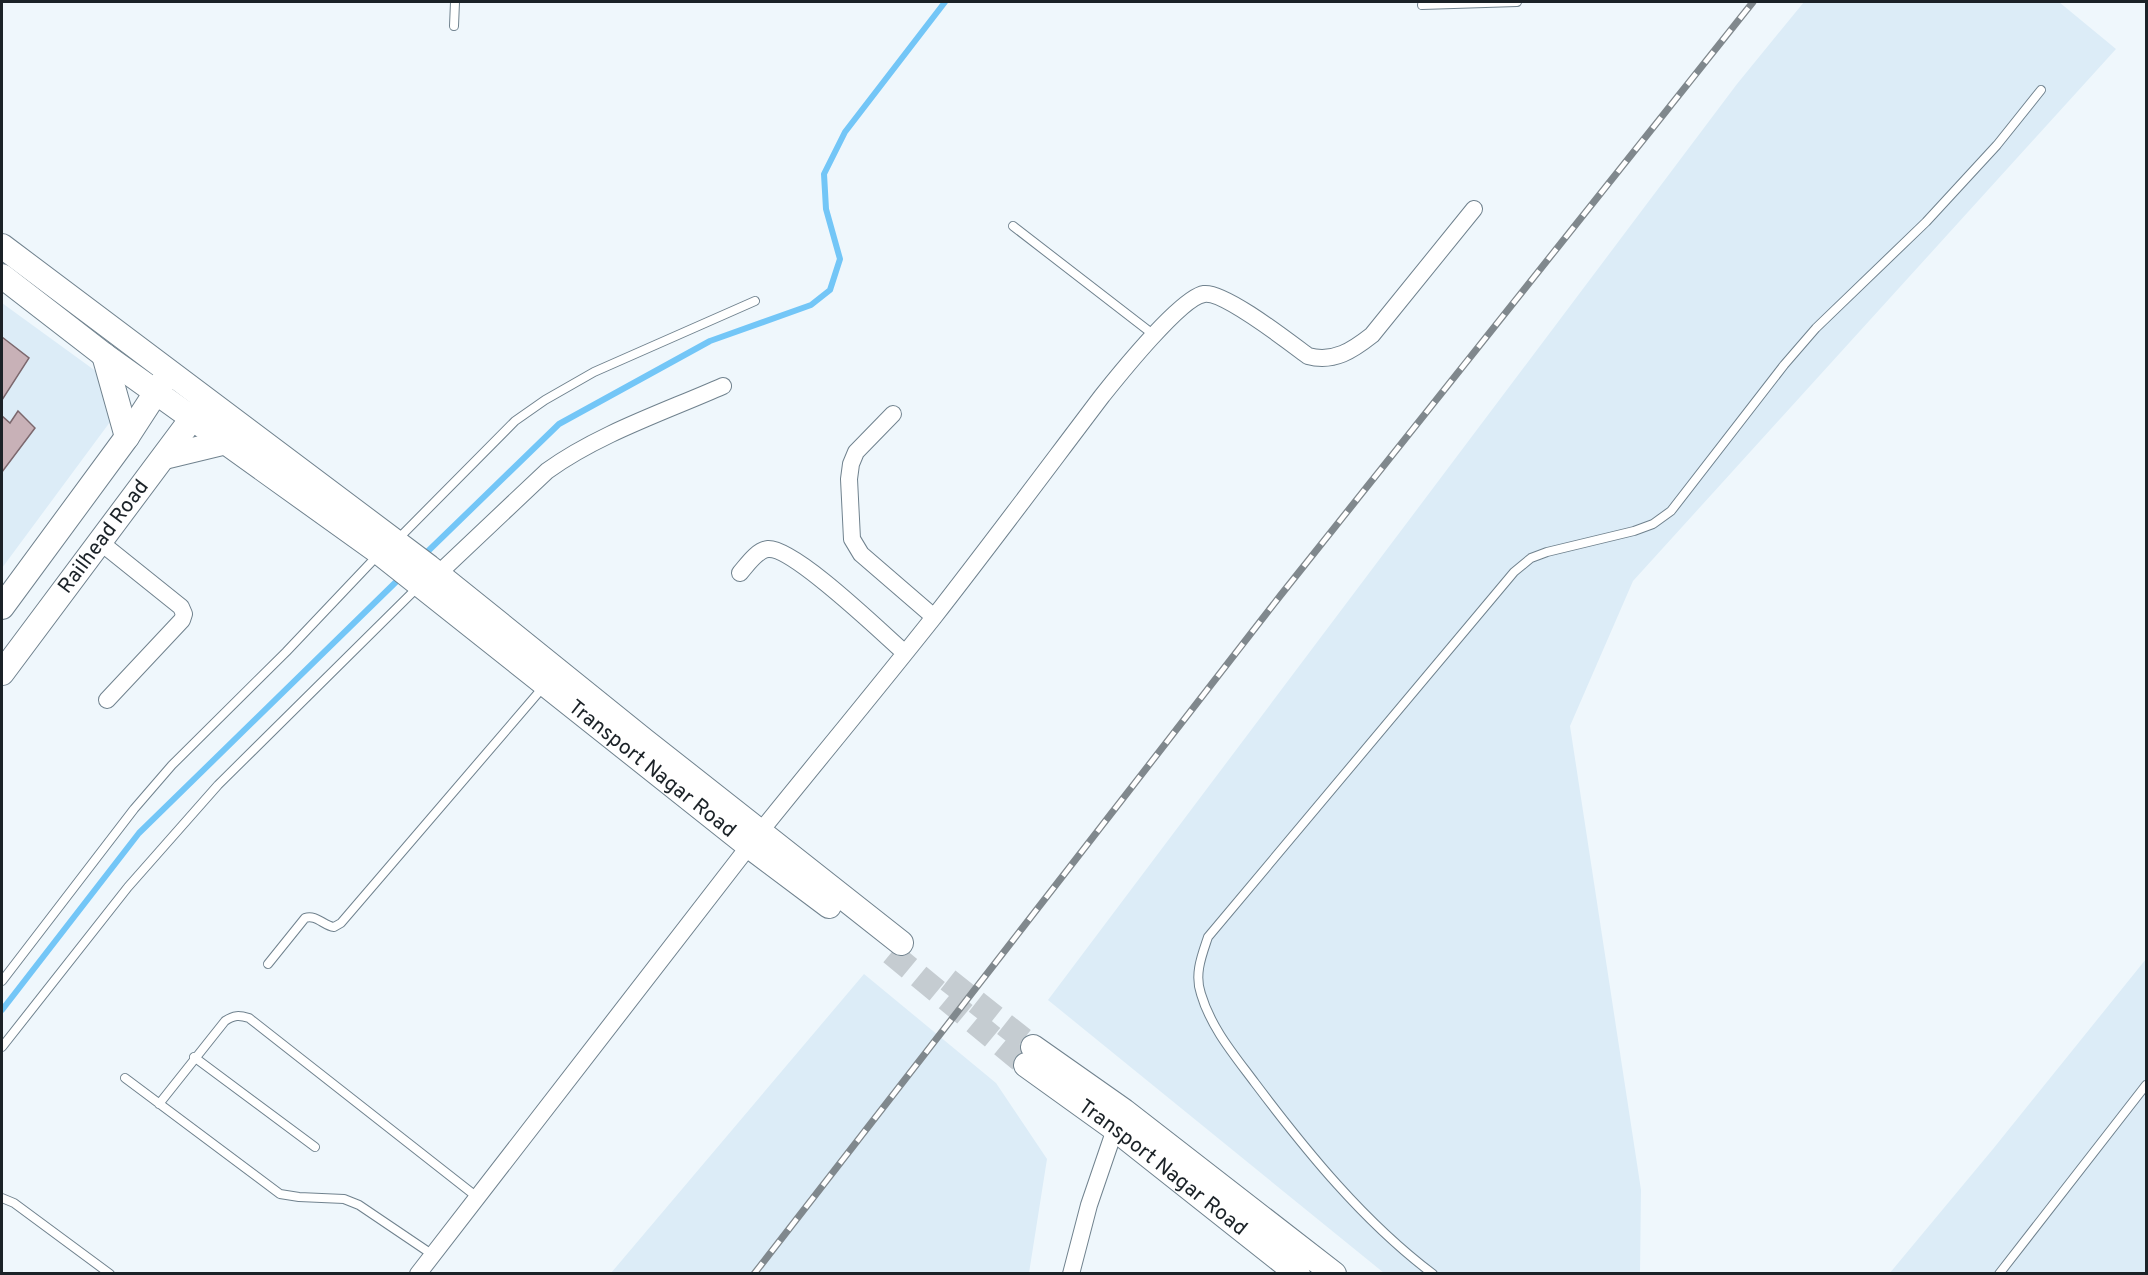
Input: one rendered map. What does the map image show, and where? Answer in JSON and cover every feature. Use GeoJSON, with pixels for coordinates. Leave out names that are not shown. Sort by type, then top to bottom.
{"type":"FeatureCollection","features":[{"type":"Feature","properties":{"kind":"main road"},"geometry":{"type":"LineString","coordinates":[[2,246],[162,382],[426,577],[754,839]]}},
{"type":"Feature","properties":{"kind":"main road"},"geometry":{"type":"LineString","coordinates":[[2,276],[104,355],[162,382]]}},
{"type":"Feature","properties":{"kind":"main road"},"geometry":{"type":"LineString","coordinates":[[104,355],[128,437]]}},
{"type":"Feature","properties":{"kind":"main road","name":"Railhead Road"},"geometry":{"type":"LineString","coordinates":[[2,607],[128,437],[162,382]]}},
{"type":"Feature","properties":{"kind":"main road"},"geometry":{"type":"LineString","coordinates":[[199,409],[226,442],[391,550]]}},
{"type":"Feature","properties":{"kind":"main road","name":"Railhead Road"},"geometry":{"type":"LineString","coordinates":[[2,673],[199,409]]}},
{"type":"Feature","properties":{"kind":"main road"},"geometry":{"type":"LineString","coordinates":[[164,457],[226,442]]}},
{"type":"Feature","properties":{"kind":"main road","name":"Transport Nagar Road"},"geometry":{"type":"LineString","coordinates":[[426,577],[545,685],[754,839],[896,948]]}},
{"type":"Feature","properties":{"kind":"main road","name":"Transport Nagar Road"},"geometry":{"type":"LineString","coordinates":[[1030,1056],[1334,1274]]}},
{"type":"Feature","properties":{"kind":"main road","name":"Transport Nagar Road"},"geometry":{"type":"LineString","coordinates":[[1120,1120],[1298,1274]]}},
{"type":"Feature","properties":{"kind":"street"},"geometry":{"type":"LineString","coordinates":[[418,1274],[754,839],[934,617],[1121,372],[1183,306],[1196,297],[1213,294],[1230,302],[1308,356],[1319,359],[1334,358],[1353,350],[1372,335],[1397,308],[1474,209]]}},
{"type":"Feature","properties":{"kind":"street"},"geometry":{"type":"LineString","coordinates":[[426,577],[559,462],[583,447],[723,386]]}},
{"type":"Feature","properties":{"kind":"street"},"geometry":{"type":"LineString","coordinates":[[893,414],[856,452],[851,464],[849,479],[852,538],[861,554],[934,617]]}},
{"type":"Feature","properties":{"kind":"street"},"geometry":{"type":"LineString","coordinates":[[100,542],[181,607],[184,614],[182,620],[107,700]]}},
{"type":"Feature","properties":{"kind":"street"},"geometry":{"type":"LineString","coordinates":[[740,573],[763,550],[770,549],[785,555],[809,569],[905,653]]}},
{"type":"Feature","properties":{"kind":"street"},"geometry":{"type":"LineString","coordinates":[[1071,1274],[1089,1205],[1120,1120]]}},
{"type":"Feature","properties":{"kind":"lane"},"geometry":{"type":"LineString","coordinates":[[454,26],[455,2]]}},
{"type":"Feature","properties":{"kind":"lane"},"geometry":{"type":"LineString","coordinates":[[1422,5],[1517,2]]}},
{"type":"Feature","properties":{"kind":"lane"},"geometry":{"type":"LineString","coordinates":[[1433,1274],[1403,1250],[1349,1197],[1287,1126],[1219,1035],[1200,993],[1198,964],[1208,937],[1514,572],[1531,558],[1634,531],[1653,524],[1671,511],[1784,365],[1816,328],[1926,222],[1997,145],[2041,90]]}},
{"type":"Feature","properties":{"kind":"lane"},"geometry":{"type":"LineString","coordinates":[[1013,226],[1155,335]]}},
{"type":"Feature","properties":{"kind":"lane"},"geometry":{"type":"LineString","coordinates":[[2,981],[134,809],[172,765],[391,550],[515,421],[545,400],[594,372],[755,301]]}},
{"type":"Feature","properties":{"kind":"lane"},"geometry":{"type":"LineString","coordinates":[[2,1047],[128,887],[218,785],[426,577]]}},
{"type":"Feature","properties":{"kind":"lane"},"geometry":{"type":"LineString","coordinates":[[268,964],[309,916],[330,927],[341,923],[545,685]]}},
{"type":"Feature","properties":{"kind":"lane"},"geometry":{"type":"LineString","coordinates":[[159,1104],[194,1057],[225,1021],[240,1015],[249,1018],[477,1197]]}},
{"type":"Feature","properties":{"kind":"lane"},"geometry":{"type":"LineString","coordinates":[[194,1057],[315,1147]]}},
{"type":"Feature","properties":{"kind":"lane"},"geometry":{"type":"LineString","coordinates":[[125,1078],[280,1194],[299,1197],[344,1198],[359,1205],[433,1255]]}},
{"type":"Feature","properties":{"kind":"lane"},"geometry":{"type":"LineString","coordinates":[[2000,1274],[2146,1085]]}},
{"type":"Feature","properties":{"kind":"lane"},"geometry":{"type":"LineString","coordinates":[[2,1198],[14,1203],[110,1274]]}},
{"type":"Feature","properties":{"kind":"shaded area"},"geometry":{"type":"Polygon","coordinates":[[[1804,2],[2059,2],[2116,49],[1633,581],[1570,726],[1641,1190],[1640,1273],[1384,1273],[1048,1000],[1737,84],[1804,2]]]}},
{"type":"Feature","properties":{"kind":"shaded area"},"geometry":{"type":"Polygon","coordinates":[[[2,303],[97,372],[110,422],[2,568],[2,303]]]}},
{"type":"Feature","properties":{"kind":"shaded area"},"geometry":{"type":"Polygon","coordinates":[[[2146,959],[2146,1273],[1889,1274],[1993,1149],[2146,959]]]}},
{"type":"Feature","properties":{"kind":"shaded area"},"geometry":{"type":"Polygon","coordinates":[[[864,974],[996,1083],[1047,1159],[1029,1273],[611,1273],[864,974]]]}},
{"type":"Feature","properties":{"kind":"building"},"geometry":{"type":"Polygon","coordinates":[[[2,337],[29,358],[2,400],[2,337]]]}},
{"type":"Feature","properties":{"kind":"building"},"geometry":{"type":"Polygon","coordinates":[[[18,411],[35,428],[2,472],[2,416],[10,423],[18,411]]]}},
{"type":"Feature","properties":{"kind":"waterway"},"geometry":{"type":"LineString","coordinates":[[424,555],[559,424],[710,341],[811,305],[830,290],[840,259],[826,209],[824,174],[845,132],[945,2]]}},
{"type":"Feature","properties":{"kind":"waterway"},"geometry":{"type":"LineString","coordinates":[[2,1010],[139,833],[401,577]]}},
{"type":"Feature","properties":{"kind":"tunnel"},"geometry":{"type":"LineString","coordinates":[[891,953],[1026,1065]]}},
{"type":"Feature","properties":{"kind":"tunnel"},"geometry":{"type":"LineString","coordinates":[[948,980],[1033,1047]]}},
{"type":"Feature","properties":{"kind":"railway"},"geometry":{"type":"LineString","coordinates":[[754,1274],[1280,596],[1753,2]]}}]}
